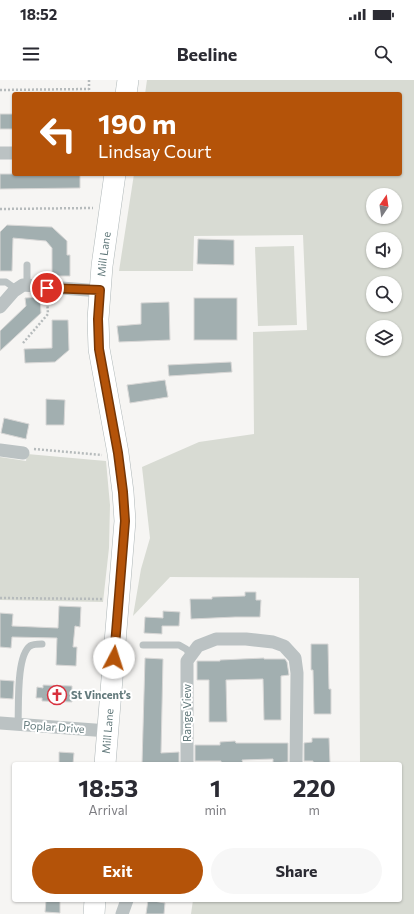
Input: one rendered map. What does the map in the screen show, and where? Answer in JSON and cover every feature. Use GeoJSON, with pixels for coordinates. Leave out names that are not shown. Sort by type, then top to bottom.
{"type":"FeatureCollection","features":[{"type":"Feature","properties":{"kind":"main road"},"geometry":{"type":"LineString","coordinates":[[126,92],[128,80]]}},
{"type":"Feature","properties":{"kind":"main road","name":"Mill Lane"},"geometry":{"type":"LineString","coordinates":[[105,762],[125,521],[118,453],[99,349],[98,319],[100,290],[115,176]]}},
{"type":"Feature","properties":{"kind":"main road"},"geometry":{"type":"LineString","coordinates":[[94,914],[95,902]]}},
{"type":"Feature","properties":{"kind":"street"},"geometry":{"type":"LineString","coordinates":[[0,153],[12,153]]}},
{"type":"Feature","properties":{"kind":"street"},"geometry":{"type":"LineString","coordinates":[[0,307],[21,287],[100,290]]}},
{"type":"Feature","properties":{"kind":"street"},"geometry":{"type":"LineString","coordinates":[[0,450],[23,453]]}},
{"type":"Feature","properties":{"kind":"street"},"geometry":{"type":"LineString","coordinates":[[189,658],[198,646],[216,640],[246,639],[273,642],[284,646],[295,658],[297,673],[296,762]]}},
{"type":"Feature","properties":{"kind":"street","name":"Range View"},"geometry":{"type":"LineString","coordinates":[[187,762],[189,658]]}},
{"type":"Feature","properties":{"kind":"street","name":"Poplar Drive"},"geometry":{"type":"LineString","coordinates":[[0,723],[108,731]]}},
{"type":"Feature","properties":{"kind":"street"},"geometry":{"type":"LineString","coordinates":[[122,914],[126,902]]}},
{"type":"Feature","properties":{"kind":"lane"},"geometry":{"type":"LineString","coordinates":[[0,282],[6,282],[21,287],[27,265]]}},
{"type":"Feature","properties":{"kind":"lane"},"geometry":{"type":"LineString","coordinates":[[18,724],[19,678],[22,658],[29,647],[36,644],[42,644]]}},
{"type":"Feature","properties":{"kind":"lane"},"geometry":{"type":"LineString","coordinates":[[143,645],[179,645],[186,649],[189,658]]}},
{"type":"Feature","properties":{"kind":"path"},"geometry":{"type":"LineString","coordinates":[[0,90],[89,89],[89,80]]}},
{"type":"Feature","properties":{"kind":"path"},"geometry":{"type":"LineString","coordinates":[[0,209],[110,208]]}},
{"type":"Feature","properties":{"kind":"path"},"geometry":{"type":"LineString","coordinates":[[23,343],[48,314],[47,288]]}},
{"type":"Feature","properties":{"kind":"path"},"geometry":{"type":"LineString","coordinates":[[23,453],[27,449],[103,455],[118,453]]}},
{"type":"Feature","properties":{"kind":"path"},"geometry":{"type":"LineString","coordinates":[[0,598],[119,599]]}},
{"type":"Feature","properties":{"kind":"shaded area"},"geometry":{"type":"Polygon","coordinates":[[[147,80],[414,80],[414,914],[191,914],[193,902],[402,902],[402,762],[360,762],[359,578],[170,577],[133,616],[141,569],[150,538],[142,467],[199,442],[254,434],[253,332],[307,330],[303,235],[194,236],[193,271],[119,271],[134,176],[402,176],[402,92],[145,92],[147,80]]]}},
{"type":"Feature","properties":{"kind":"shaded area"},"geometry":{"type":"Polygon","coordinates":[[[294,246],[297,325],[258,326],[255,247],[294,246]]]}},
{"type":"Feature","properties":{"kind":"shaded area"},"geometry":{"type":"Polygon","coordinates":[[[27,454],[106,461],[110,505],[109,548],[103,602],[0,600],[0,457],[26,461],[27,454]]]}},
{"type":"Feature","properties":{"kind":"building"},"geometry":{"type":"Polygon","coordinates":[[[0,114],[12,114],[12,129],[0,129],[0,114]]]}},
{"type":"Feature","properties":{"kind":"building"},"geometry":{"type":"Polygon","coordinates":[[[0,174],[12,174],[12,176],[80,176],[80,188],[0,189],[0,174]]]}},
{"type":"Feature","properties":{"kind":"building"},"geometry":{"type":"Polygon","coordinates":[[[7,225],[52,227],[67,241],[67,255],[70,255],[70,276],[52,276],[52,248],[46,241],[13,238],[12,271],[0,271],[0,232],[7,225]]]}},
{"type":"Feature","properties":{"kind":"building"},"geometry":{"type":"Polygon","coordinates":[[[198,239],[234,240],[234,265],[197,264],[198,239]]]}},
{"type":"Feature","properties":{"kind":"building"},"geometry":{"type":"Polygon","coordinates":[[[40,297],[41,313],[0,351],[0,331],[26,306],[25,298],[40,297]]]}},
{"type":"Feature","properties":{"kind":"building"},"geometry":{"type":"Polygon","coordinates":[[[194,298],[237,298],[237,340],[194,340],[194,298]]]}},
{"type":"Feature","properties":{"kind":"building"},"geometry":{"type":"Polygon","coordinates":[[[169,302],[170,340],[119,342],[117,326],[141,324],[141,303],[169,302]]]}},
{"type":"Feature","properties":{"kind":"building"},"geometry":{"type":"Polygon","coordinates":[[[52,320],[68,320],[69,350],[55,362],[25,363],[24,349],[52,348],[52,320]]]}},
{"type":"Feature","properties":{"kind":"building"},"geometry":{"type":"Polygon","coordinates":[[[231,362],[232,372],[169,376],[168,365],[231,362]]]}},
{"type":"Feature","properties":{"kind":"building"},"geometry":{"type":"Polygon","coordinates":[[[165,380],[168,397],[130,403],[127,385],[165,380]]]}},
{"type":"Feature","properties":{"kind":"building"},"geometry":{"type":"Polygon","coordinates":[[[46,399],[65,400],[64,425],[46,425],[46,399]]]}},
{"type":"Feature","properties":{"kind":"building"},"geometry":{"type":"Polygon","coordinates":[[[4,418],[29,424],[26,439],[1,433],[4,418]]]}},
{"type":"Feature","properties":{"kind":"building"},"geometry":{"type":"Polygon","coordinates":[[[245,592],[256,592],[256,600],[261,600],[260,617],[191,619],[190,599],[245,596],[245,592]]]}},
{"type":"Feature","properties":{"kind":"building"},"geometry":{"type":"Polygon","coordinates":[[[59,606],[81,607],[80,627],[75,626],[73,647],[77,647],[76,666],[56,665],[57,638],[12,637],[11,648],[0,647],[0,613],[13,614],[12,626],[58,628],[59,606]]]}},
{"type":"Feature","properties":{"kind":"building"},"geometry":{"type":"Polygon","coordinates":[[[163,611],[180,612],[179,626],[162,626],[162,634],[144,633],[145,617],[163,618],[163,611]]]}},
{"type":"Feature","properties":{"kind":"building"},"geometry":{"type":"Polygon","coordinates":[[[311,644],[328,644],[331,714],[314,714],[311,644]]]}},
{"type":"Feature","properties":{"kind":"building"},"geometry":{"type":"Polygon","coordinates":[[[145,658],[163,659],[161,753],[179,752],[179,762],[142,762],[145,658]]]}},
{"type":"Feature","properties":{"kind":"building"},"geometry":{"type":"Polygon","coordinates":[[[264,658],[285,659],[287,662],[289,675],[281,676],[281,720],[264,720],[263,679],[226,680],[227,722],[209,722],[209,680],[197,680],[197,661],[264,658]]]}},
{"type":"Feature","properties":{"kind":"building"},"geometry":{"type":"Polygon","coordinates":[[[0,680],[14,681],[13,699],[0,698],[0,680]]]}},
{"type":"Feature","properties":{"kind":"building","name":"St Vincent’s"},"geometry":{"type":"Polygon","coordinates":[[[43,685],[72,686],[72,702],[42,701],[42,698],[36,698],[37,687],[43,688],[43,685]]]}},
{"type":"Feature","properties":{"kind":"building"},"geometry":{"type":"Polygon","coordinates":[[[312,738],[329,738],[330,762],[304,761],[304,743],[312,742],[312,738]]]}},
{"type":"Feature","properties":{"kind":"building"},"geometry":{"type":"Polygon","coordinates":[[[235,741],[236,743],[288,743],[288,762],[273,762],[273,759],[242,760],[243,762],[195,761],[195,745],[220,745],[220,742],[235,741]]]}},
{"type":"Feature","properties":{"kind":"building"},"geometry":{"type":"Polygon","coordinates":[[[59,752],[74,753],[73,762],[59,762],[59,752]]]}},
{"type":"Feature","properties":{"kind":"building"},"geometry":{"type":"Polygon","coordinates":[[[46,902],[60,902],[60,913],[45,912],[46,902]]]}},
{"type":"Feature","properties":{"kind":"building"},"geometry":{"type":"Polygon","coordinates":[[[148,902],[165,903],[164,914],[146,914],[148,902]]]}},
{"type":"Feature","properties":{"kind":"place","name":"St Vincent’s"},"geometry":{"type":"Point","coordinates":[57,695]}},
{"type":"Feature","properties":{"kind":"route"},"geometry":{"type":"LineString","coordinates":[[47,288],[100,290],[98,319],[99,349],[114,426],[123,492],[125,521],[114,658]]}}]}
